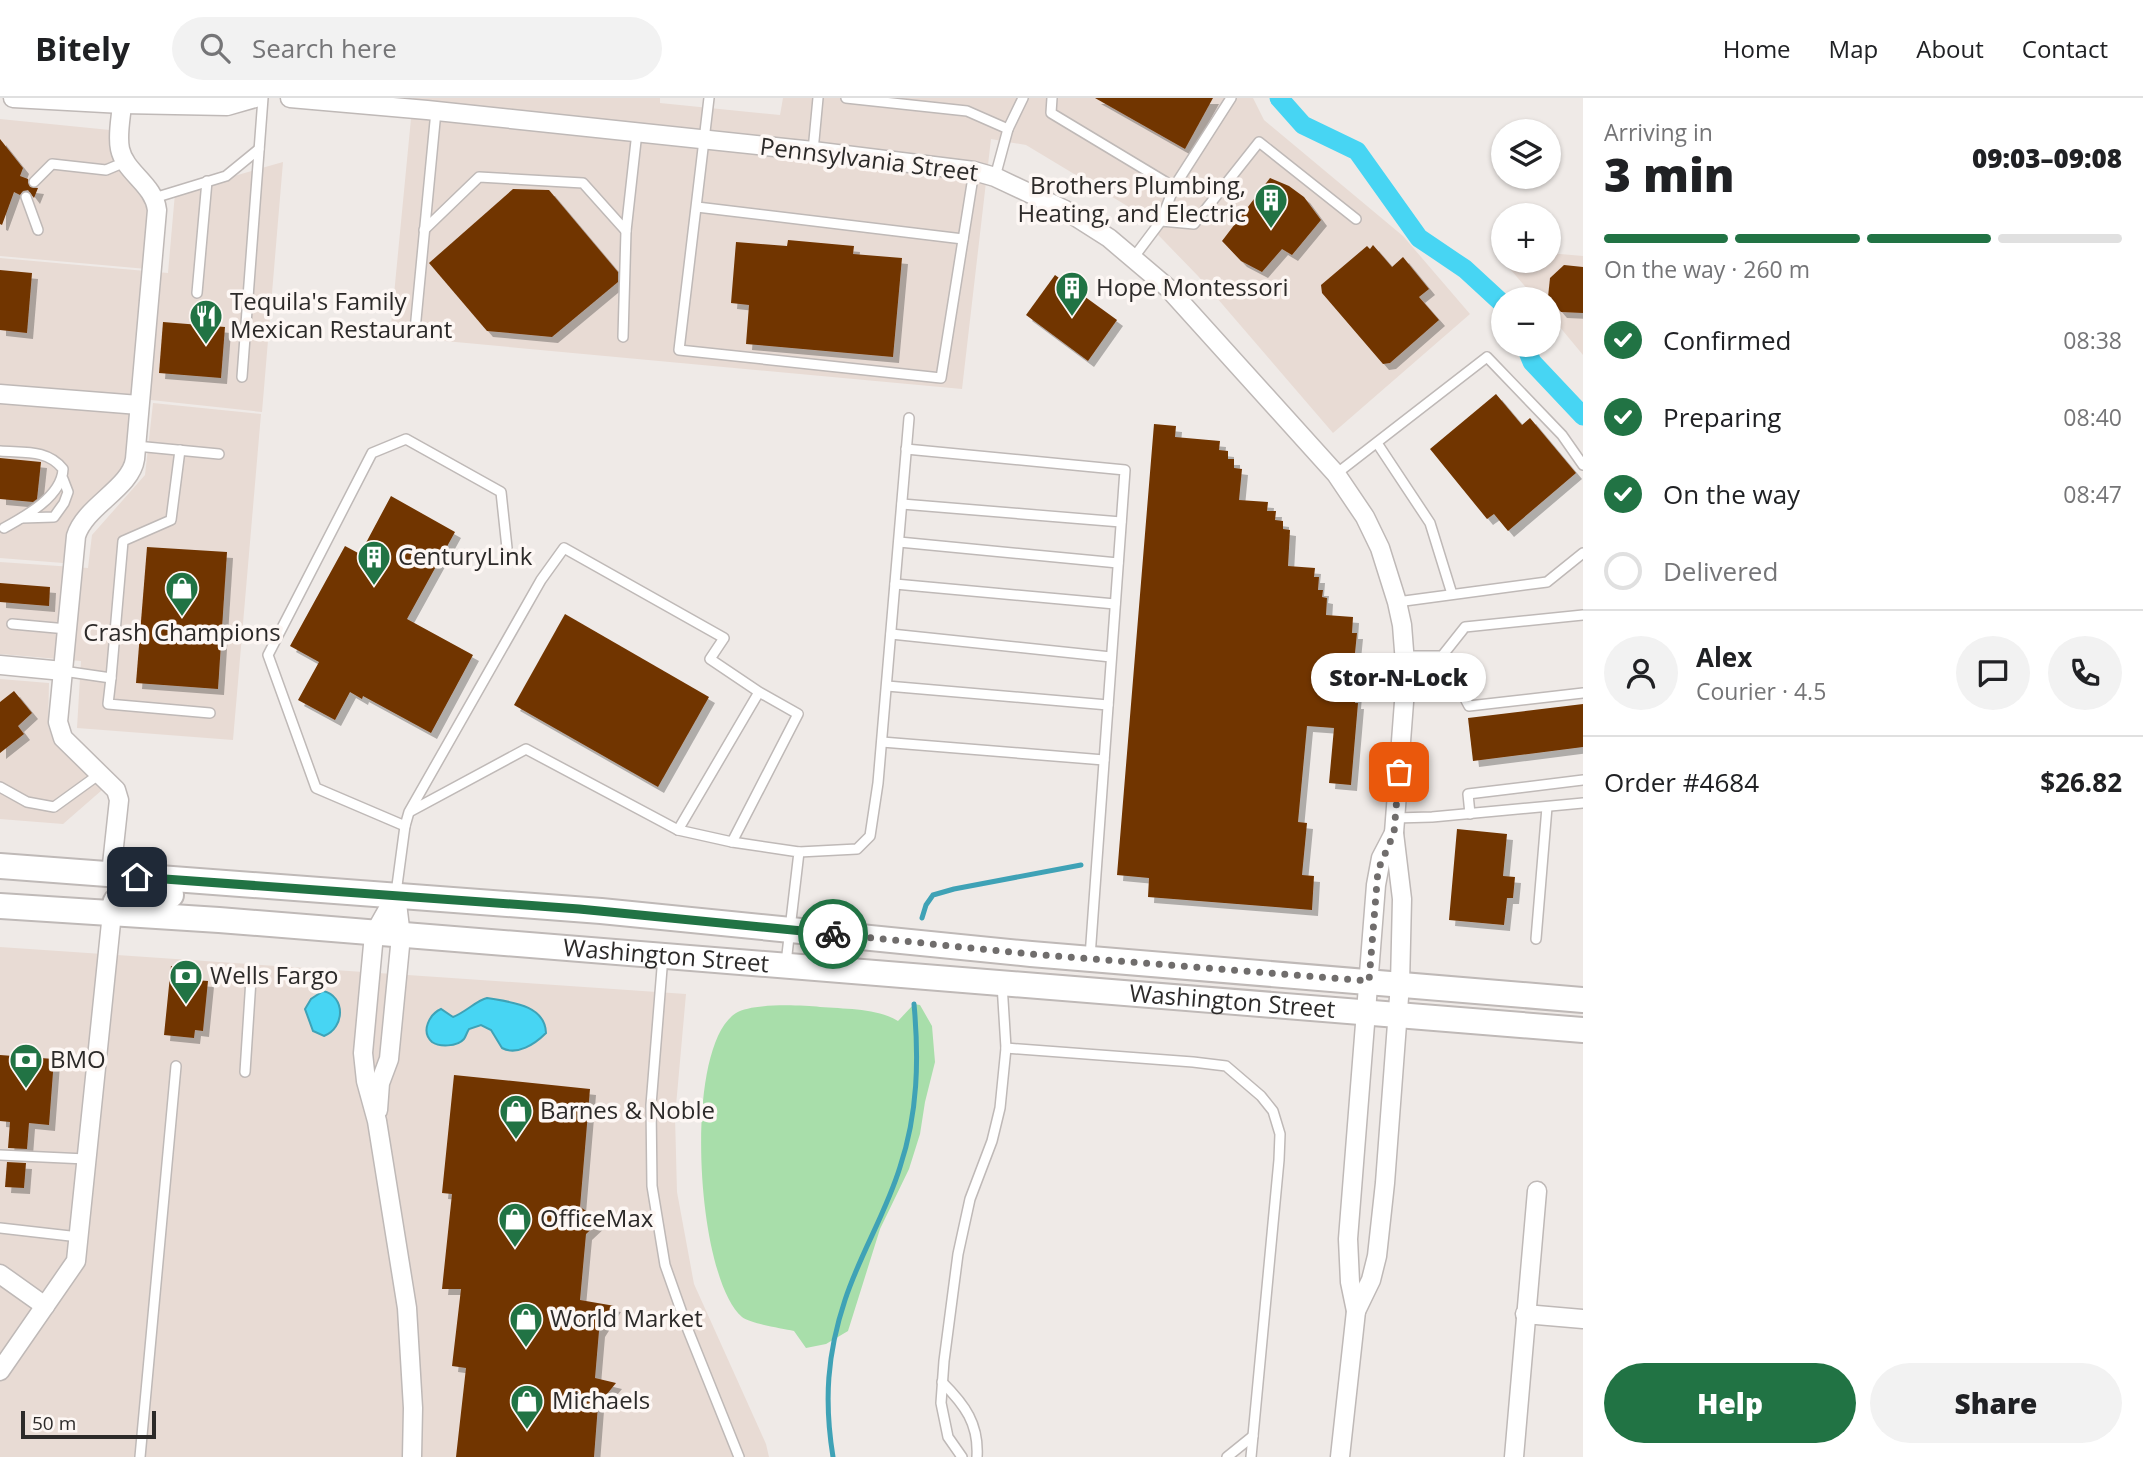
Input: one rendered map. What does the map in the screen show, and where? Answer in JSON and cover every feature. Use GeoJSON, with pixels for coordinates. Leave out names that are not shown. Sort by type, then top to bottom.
{"type":"FeatureCollection","features":[{"type":"Feature","properties":{"kind":"main road","name":"Washington Street"},"geometry":{"type":"LineString","coordinates":[[0,866],[396,895],[789,929],[1089,959],[1583,999]]}},
{"type":"Feature","properties":{"kind":"main road"},"geometry":{"type":"LineString","coordinates":[[112,913],[116,901],[127,894],[199,897],[265,887]]}},
{"type":"Feature","properties":{"kind":"main road","name":"Washington Street"},"geometry":{"type":"LineString","coordinates":[[0,906],[786,964],[1583,1030]]}},
{"type":"Feature","properties":{"kind":"street"},"geometry":{"type":"LineString","coordinates":[[13,98],[227,106],[256,98]]}},
{"type":"Feature","properties":{"kind":"street","name":"Pennsylvania Street"},"geometry":{"type":"LineString","coordinates":[[290,98],[813,150],[974,171],[995,177],[1065,210],[1134,257],[1168,288],[1336,474],[1365,517],[1375,538],[1397,602],[1405,656],[1405,704],[1395,826],[1402,899],[1399,1016],[1378,1246],[1371,1280],[1356,1311]]}},
{"type":"Feature","properties":{"kind":"street"},"geometry":{"type":"LineString","coordinates":[[111,874],[119,800],[114,785],[60,733],[58,722],[78,528],[132,471],[136,446],[157,210],[154,198],[125,162],[119,144],[122,104]]}},
{"type":"Feature","properties":{"kind":"street"},"geometry":{"type":"LineString","coordinates":[[0,394],[139,405]]}},
{"type":"Feature","properties":{"kind":"street"},"geometry":{"type":"LineString","coordinates":[[0,665],[63,671]]}},
{"type":"Feature","properties":{"kind":"street","name":"Pennsylvania Street"},"geometry":{"type":"LineString","coordinates":[[1356,1311],[1349,1272],[1348,1239],[1366,1013],[1378,870],[1395,826]]}},
{"type":"Feature","properties":{"kind":"street"},"geometry":{"type":"LineString","coordinates":[[396,895],[374,933],[363,1053],[366,1081],[377,1121],[407,1308],[413,1408],[412,1457]]}},
{"type":"Feature","properties":{"kind":"street"},"geometry":{"type":"LineString","coordinates":[[377,1121],[380,1083],[389,1059],[401,936],[396,895]]}},
{"type":"Feature","properties":{"kind":"street"},"geometry":{"type":"LineString","coordinates":[[0,1371],[76,1261],[112,913]]}},
{"type":"Feature","properties":{"kind":"street"},"geometry":{"type":"LineString","coordinates":[[1514,1457],[1537,1191]]}},
{"type":"Feature","properties":{"kind":"street"},"geometry":{"type":"LineString","coordinates":[[0,1274],[45,1306]]}},
{"type":"Feature","properties":{"kind":"street"},"geometry":{"type":"LineString","coordinates":[[1340,1457],[1356,1311]]}},
{"type":"Feature","properties":{"kind":"street"},"geometry":{"type":"LineString","coordinates":[[1525,1314],[1583,1319]]}},
{"type":"Feature","properties":{"kind":"lane"},"geometry":{"type":"LineString","coordinates":[[243,377],[263,98]]}},
{"type":"Feature","properties":{"kind":"lane"},"geometry":{"type":"LineString","coordinates":[[709,98],[679,350],[941,378],[974,171]]}},
{"type":"Feature","properties":{"kind":"lane"},"geometry":{"type":"LineString","coordinates":[[813,150],[818,98]]}},
{"type":"Feature","properties":{"kind":"lane"},"geometry":{"type":"LineString","coordinates":[[846,98],[967,111],[1008,129]]}},
{"type":"Feature","properties":{"kind":"lane"},"geometry":{"type":"LineString","coordinates":[[995,177],[1008,129],[1023,98]]}},
{"type":"Feature","properties":{"kind":"lane"},"geometry":{"type":"LineString","coordinates":[[1052,98],[1051,113],[1174,187]]}},
{"type":"Feature","properties":{"kind":"lane"},"geometry":{"type":"LineString","coordinates":[[1134,257],[1161,221],[1174,187],[1231,98]]}},
{"type":"Feature","properties":{"kind":"lane"},"geometry":{"type":"LineString","coordinates":[[415,330],[436,111]]}},
{"type":"Feature","properties":{"kind":"lane"},"geometry":{"type":"LineString","coordinates":[[623,337],[626,232],[637,132]]}},
{"type":"Feature","properties":{"kind":"lane"},"geometry":{"type":"LineString","coordinates":[[1161,221],[1194,223],[1259,142],[1356,219]]}},
{"type":"Feature","properties":{"kind":"lane"},"geometry":{"type":"LineString","coordinates":[[154,198],[226,176],[259,149]]}},
{"type":"Feature","properties":{"kind":"lane"},"geometry":{"type":"LineString","coordinates":[[34,181],[52,164],[106,170],[125,162]]}},
{"type":"Feature","properties":{"kind":"lane"},"geometry":{"type":"LineString","coordinates":[[425,230],[479,177],[583,183],[626,232]]}},
{"type":"Feature","properties":{"kind":"lane"},"geometry":{"type":"LineString","coordinates":[[197,293],[207,181]]}},
{"type":"Feature","properties":{"kind":"lane"},"geometry":{"type":"LineString","coordinates":[[26,197],[38,230]]}},
{"type":"Feature","properties":{"kind":"lane"},"geometry":{"type":"LineString","coordinates":[[697,207],[963,239]]}},
{"type":"Feature","properties":{"kind":"lane"},"geometry":{"type":"LineString","coordinates":[[1336,474],[1487,357],[1562,435],[1583,464]]}},
{"type":"Feature","properties":{"kind":"lane"},"geometry":{"type":"LineString","coordinates":[[409,812],[526,749],[678,830],[732,842],[799,852],[857,849],[870,836],[882,742],[909,418]]}},
{"type":"Feature","properties":{"kind":"lane"},"geometry":{"type":"LineString","coordinates":[[405,826],[316,788],[268,655],[372,453],[406,439],[501,492],[507,548]]}},
{"type":"Feature","properties":{"kind":"lane"},"geometry":{"type":"LineString","coordinates":[[1377,443],[1430,523],[1452,594]]}},
{"type":"Feature","properties":{"kind":"lane"},"geometry":{"type":"LineString","coordinates":[[136,446],[219,454]]}},
{"type":"Feature","properties":{"kind":"lane"},"geometry":{"type":"LineString","coordinates":[[906,449],[1125,470],[1089,959]]}},
{"type":"Feature","properties":{"kind":"lane"},"geometry":{"type":"LineString","coordinates":[[180,450],[171,520],[123,541],[108,704],[210,713]]}},
{"type":"Feature","properties":{"kind":"lane"},"geometry":{"type":"LineString","coordinates":[[0,451],[41,454],[54,458],[63,469],[63,480],[68,492],[54,517],[22,518]]}},
{"type":"Feature","properties":{"kind":"lane"},"geometry":{"type":"LineString","coordinates":[[4,528],[22,518],[56,490],[63,480]]}},
{"type":"Feature","properties":{"kind":"lane"},"geometry":{"type":"LineString","coordinates":[[902,504],[1121,522]]}},
{"type":"Feature","properties":{"kind":"lane"},"geometry":{"type":"LineString","coordinates":[[899,542],[1118,563]]}},
{"type":"Feature","properties":{"kind":"lane"},"geometry":{"type":"LineString","coordinates":[[396,895],[409,812],[541,580],[564,548],[724,638],[710,659],[759,692],[799,714],[732,842]]}},
{"type":"Feature","properties":{"kind":"lane"},"geometry":{"type":"LineString","coordinates":[[1397,602],[1547,582],[1583,553]]}},
{"type":"Feature","properties":{"kind":"lane"},"geometry":{"type":"LineString","coordinates":[[895,584],[1115,604]]}},
{"type":"Feature","properties":{"kind":"lane"},"geometry":{"type":"LineString","coordinates":[[1442,656],[1465,626],[1583,615]]}},
{"type":"Feature","properties":{"kind":"lane"},"geometry":{"type":"LineString","coordinates":[[12,624],[67,629]]}},
{"type":"Feature","properties":{"kind":"lane"},"geometry":{"type":"LineString","coordinates":[[891,634],[1111,657]]}},
{"type":"Feature","properties":{"kind":"lane"},"geometry":{"type":"LineString","coordinates":[[1405,656],[1442,656]]}},
{"type":"Feature","properties":{"kind":"lane"},"geometry":{"type":"LineString","coordinates":[[1442,656],[1469,706],[1583,693]]}},
{"type":"Feature","properties":{"kind":"lane"},"geometry":{"type":"LineString","coordinates":[[63,671],[111,678]]}},
{"type":"Feature","properties":{"kind":"lane"},"geometry":{"type":"LineString","coordinates":[[887,686],[1108,705]]}},
{"type":"Feature","properties":{"kind":"lane"},"geometry":{"type":"LineString","coordinates":[[678,830],[759,692]]}},
{"type":"Feature","properties":{"kind":"lane"},"geometry":{"type":"LineString","coordinates":[[882,742],[1104,760]]}},
{"type":"Feature","properties":{"kind":"lane"},"geometry":{"type":"LineString","coordinates":[[0,787],[27,802],[54,807],[101,773]]}},
{"type":"Feature","properties":{"kind":"lane"},"geometry":{"type":"LineString","coordinates":[[1470,814],[1468,794],[1583,780]]}},
{"type":"Feature","properties":{"kind":"lane"},"geometry":{"type":"LineString","coordinates":[[1395,826],[1470,814],[1583,803]]}},
{"type":"Feature","properties":{"kind":"lane"},"geometry":{"type":"LineString","coordinates":[[1536,939],[1548,807]]}},
{"type":"Feature","properties":{"kind":"lane"},"geometry":{"type":"LineString","coordinates":[[786,964],[799,852]]}},
{"type":"Feature","properties":{"kind":"lane"},"geometry":{"type":"LineString","coordinates":[[664,955],[651,1105],[652,1186],[665,1265],[739,1457]]}},
{"type":"Feature","properties":{"kind":"lane"},"geometry":{"type":"LineString","coordinates":[[245,1072],[251,979]]}},
{"type":"Feature","properties":{"kind":"lane"},"geometry":{"type":"LineString","coordinates":[[962,1457],[948,1437],[941,1403],[942,1382],[961,1243],[970,1199],[992,1141],[1000,1108],[1006,1048],[1002,982]]}},
{"type":"Feature","properties":{"kind":"lane"},"geometry":{"type":"LineString","coordinates":[[1006,1048],[1226,1066],[1261,1096],[1273,1111],[1280,1134],[1279,1160],[1251,1457]]}},
{"type":"Feature","properties":{"kind":"lane"},"geometry":{"type":"LineString","coordinates":[[140,1457],[176,1066]]}},
{"type":"Feature","properties":{"kind":"lane"},"geometry":{"type":"LineString","coordinates":[[0,1155],[86,1159]]}},
{"type":"Feature","properties":{"kind":"lane"},"geometry":{"type":"LineString","coordinates":[[0,1228],[79,1237]]}},
{"type":"Feature","properties":{"kind":"lane"},"geometry":{"type":"LineString","coordinates":[[942,1382],[964,1406],[973,1421],[977,1457]]}},
{"type":"Feature","properties":{"kind":"lane"},"geometry":{"type":"LineString","coordinates":[[1227,1457],[1253,1436]]}},
{"type":"Feature","properties":{"kind":"shaded area"},"geometry":{"type":"Polygon","coordinates":[[[413,98],[660,98],[660,103],[780,115],[783,98],[1253,98],[1264,120],[1403,236],[1470,314],[1333,433],[1198,276],[1134,210],[1026,145],[991,139],[962,389],[390,336],[413,98]]]}},
{"type":"Feature","properties":{"kind":"shaded area"},"geometry":{"type":"Polygon","coordinates":[[[0,119],[110,130],[113,158],[152,208],[147,269],[0,256],[0,119]]]}},
{"type":"Feature","properties":{"kind":"shaded area"},"geometry":{"type":"Polygon","coordinates":[[[283,162],[262,412],[132,398],[127,461],[119,474],[68,529],[63,563],[0,558],[0,258],[168,273],[175,193],[283,162]]]}},
{"type":"Feature","properties":{"kind":"shaded area"},"geometry":{"type":"Polygon","coordinates":[[[1561,254],[1583,256],[1583,355],[1561,328],[1561,287],[1526,287],[1513,273],[1561,273],[1561,254]]]}},
{"type":"Feature","properties":{"kind":"shaded area"},"geometry":{"type":"Polygon","coordinates":[[[153,403],[261,414],[233,740],[77,728],[81,661],[0,654],[0,562],[88,568],[92,535],[145,475],[153,403]]]}},
{"type":"Feature","properties":{"kind":"shaded area"},"geometry":{"type":"Polygon","coordinates":[[[0,679],[49,683],[48,726],[54,743],[102,790],[63,824],[0,819],[0,679]]]}},
{"type":"Feature","properties":{"kind":"shaded area"},"geometry":{"type":"Polygon","coordinates":[[[0,947],[686,994],[675,1117],[677,1192],[694,1284],[766,1444],[769,1457],[0,1457],[0,947]]]}},
{"type":"Feature","properties":{"kind":"green space"},"geometry":{"type":"Polygon","coordinates":[[[914,1004],[920,1005],[932,1026],[935,1062],[920,1134],[909,1169],[880,1229],[848,1331],[826,1344],[806,1348],[794,1331],[759,1324],[742,1317],[726,1294],[714,1258],[706,1213],[702,1163],[702,1114],[708,1069],[719,1034],[736,1013],[743,1010],[789,1005],[850,1009],[871,1011],[898,1021],[914,1004]]]}},
{"type":"Feature","properties":{"kind":"water"},"geometry":{"type":"Polygon","coordinates":[[[323,991],[336,999],[340,1012],[336,1026],[324,1036],[313,1031],[305,1009],[311,999],[323,991]]]}},
{"type":"Feature","properties":{"kind":"water"},"geometry":{"type":"Polygon","coordinates":[[[487,998],[515,1003],[533,1010],[544,1023],[546,1033],[531,1045],[514,1051],[502,1048],[491,1030],[481,1025],[469,1029],[461,1042],[453,1045],[435,1044],[428,1038],[428,1023],[437,1011],[441,1009],[453,1017],[487,998]]]}},
{"type":"Feature","properties":{"kind":"building"},"geometry":{"type":"Polygon","coordinates":[[[1095,98],[1213,98],[1185,149],[1095,98]]]}},
{"type":"Feature","properties":{"kind":"building"},"geometry":{"type":"Polygon","coordinates":[[[0,139],[23,168],[20,176],[28,179],[30,187],[38,188],[34,198],[28,190],[20,195],[14,192],[2,225],[0,224],[0,139]]]}},
{"type":"Feature","properties":{"kind":"building","name":"Brothers Plumbing, Heating, and Electric"},"geometry":{"type":"Polygon","coordinates":[[[1270,178],[1289,186],[1304,197],[1321,220],[1292,255],[1282,249],[1262,272],[1241,261],[1222,241],[1270,178]]]}},
{"type":"Feature","properties":{"kind":"building"},"geometry":{"type":"Polygon","coordinates":[[[513,189],[549,190],[618,272],[618,282],[552,337],[487,331],[429,263],[513,189]]]}},
{"type":"Feature","properties":{"kind":"building"},"geometry":{"type":"Polygon","coordinates":[[[788,240],[854,246],[853,254],[902,258],[893,357],[746,344],[749,305],[731,303],[736,242],[787,246],[788,240]]]}},
{"type":"Feature","properties":{"kind":"building"},"geometry":{"type":"Polygon","coordinates":[[[1373,245],[1392,267],[1403,257],[1429,289],[1419,297],[1439,320],[1390,363],[1383,364],[1322,293],[1321,285],[1367,246],[1370,249],[1373,245]]]}},
{"type":"Feature","properties":{"kind":"building"},"geometry":{"type":"Polygon","coordinates":[[[1564,265],[1583,267],[1583,313],[1561,312],[1561,287],[1549,287],[1550,278],[1555,273],[1561,273],[1564,265]]]}},
{"type":"Feature","properties":{"kind":"building"},"geometry":{"type":"Polygon","coordinates":[[[0,270],[32,273],[27,333],[0,330],[0,270]]]}},
{"type":"Feature","properties":{"kind":"building","name":"Hope Montessori"},"geometry":{"type":"Polygon","coordinates":[[[1055,275],[1117,320],[1088,361],[1026,315],[1055,275]]]}},
{"type":"Feature","properties":{"kind":"building"},"geometry":{"type":"Polygon","coordinates":[[[163,322],[225,327],[221,378],[159,373],[163,322]]]}},
{"type":"Feature","properties":{"kind":"building"},"geometry":{"type":"Polygon","coordinates":[[[1496,394],[1522,425],[1530,418],[1576,473],[1508,531],[1494,514],[1487,519],[1430,449],[1496,394]]]}},
{"type":"Feature","properties":{"kind":"building"},"geometry":{"type":"Polygon","coordinates":[[[1154,424],[1176,426],[1175,437],[1220,441],[1219,450],[1228,451],[1228,459],[1234,459],[1234,468],[1242,469],[1239,500],[1268,502],[1267,511],[1276,511],[1275,520],[1283,521],[1283,529],[1290,530],[1288,566],[1315,568],[1314,577],[1319,577],[1318,590],[1323,590],[1322,597],[1327,598],[1326,615],[1353,617],[1352,633],[1357,633],[1355,653],[1359,654],[1351,785],[1329,783],[1334,728],[1307,726],[1298,822],[1307,823],[1302,875],[1314,876],[1312,910],[1148,897],[1149,878],[1117,875],[1154,424]]]}},
{"type":"Feature","properties":{"kind":"building"},"geometry":{"type":"Polygon","coordinates":[[[0,458],[41,462],[37,499],[33,502],[0,499],[0,458]]]}},
{"type":"Feature","properties":{"kind":"building","name":"CenturyLink"},"geometry":{"type":"Polygon","coordinates":[[[391,496],[455,532],[407,619],[473,655],[431,733],[363,696],[362,699],[350,692],[335,720],[298,700],[319,662],[290,646],[345,546],[360,554],[391,496]]]}},
{"type":"Feature","properties":{"kind":"building","name":"Crash Champions"},"geometry":{"type":"Polygon","coordinates":[[[147,547],[227,552],[218,689],[136,683],[147,547]]]}},
{"type":"Feature","properties":{"kind":"building"},"geometry":{"type":"Polygon","coordinates":[[[0,583],[50,587],[49,606],[0,602],[0,583]]]}},
{"type":"Feature","properties":{"kind":"building","name":"CenturyLink"},"geometry":{"type":"Polygon","coordinates":[[[565,614],[709,697],[658,787],[514,705],[565,614]]]}},
{"type":"Feature","properties":{"kind":"building"},"geometry":{"type":"Polygon","coordinates":[[[14,691],[32,713],[18,726],[24,734],[0,753],[0,702],[14,691]]]}},
{"type":"Feature","properties":{"kind":"building"},"geometry":{"type":"Polygon","coordinates":[[[1583,704],[1583,747],[1473,761],[1468,718],[1583,704]]]}},
{"type":"Feature","properties":{"kind":"building"},"geometry":{"type":"Polygon","coordinates":[[[1457,829],[1507,834],[1503,876],[1515,877],[1513,898],[1507,898],[1504,925],[1449,920],[1457,829]]]}},
{"type":"Feature","properties":{"kind":"building","name":"Wells Fargo"},"geometry":{"type":"Polygon","coordinates":[[[171,966],[196,968],[195,980],[208,981],[203,1031],[195,1030],[194,1038],[164,1035],[171,966]]]}},
{"type":"Feature","properties":{"kind":"building","name":"BMO"},"geometry":{"type":"Polygon","coordinates":[[[0,1055],[54,1059],[49,1125],[29,1123],[27,1149],[8,1148],[10,1122],[0,1121],[0,1055]]]}},
{"type":"Feature","properties":{"kind":"building"},"geometry":{"type":"Polygon","coordinates":[[[454,1075],[590,1089],[580,1207],[601,1220],[586,1234],[580,1300],[615,1306],[599,1331],[595,1378],[616,1383],[598,1405],[594,1457],[456,1457],[466,1368],[452,1366],[461,1289],[442,1289],[452,1194],[442,1193],[454,1075]]]}},
{"type":"Feature","properties":{"kind":"building"},"geometry":{"type":"Polygon","coordinates":[[[7,1162],[26,1163],[24,1188],[5,1187],[7,1162]]]}},
{"type":"Feature","properties":{"kind":"waterway"},"geometry":{"type":"LineString","coordinates":[[1279,98],[1303,125],[1357,151],[1419,238],[1465,269],[1491,293]]}},
{"type":"Feature","properties":{"kind":"waterway"},"geometry":{"type":"LineString","coordinates":[[1530,357],[1583,416]]}},
{"type":"Feature","properties":{"kind":"waterway"},"geometry":{"type":"LineString","coordinates":[[922,918],[933,895],[1081,865]]}},
{"type":"Feature","properties":{"kind":"waterway"},"geometry":{"type":"LineString","coordinates":[[833,1457],[828,1397],[834,1339],[851,1283],[888,1201],[906,1147],[916,1086],[914,1004]]}},
{"type":"Feature","properties":{"kind":"way so far"},"geometry":{"type":"LineString","coordinates":[[833,934],[1031,954],[1369,981],[1378,870],[1394,833],[1399,772]]}},
{"type":"Feature","properties":{"kind":"place","name":"Brothers Plumbing, Heating, and Electric"},"geometry":{"type":"Point","coordinates":[1271,230]}},
{"type":"Feature","properties":{"kind":"place","name":"Hope Montessori"},"geometry":{"type":"Point","coordinates":[1072,318]}},
{"type":"Feature","properties":{"kind":"place","name":"Tequila's Family Mexican Restaurant"},"geometry":{"type":"Point","coordinates":[206,346]}},
{"type":"Feature","properties":{"kind":"place","name":"CenturyLink"},"geometry":{"type":"Point","coordinates":[374,587]}},
{"type":"Feature","properties":{"kind":"place","name":"Crash Champions"},"geometry":{"type":"Point","coordinates":[182,618]}},
{"type":"Feature","properties":{"kind":"place","name":"Stor-N-Lock"},"geometry":{"type":"Point","coordinates":[1399,772]}},
{"type":"Feature","properties":{"kind":"place","name":"Wells Fargo"},"geometry":{"type":"Point","coordinates":[186,1006]}},
{"type":"Feature","properties":{"kind":"place","name":"BMO"},"geometry":{"type":"Point","coordinates":[26,1090]}},
{"type":"Feature","properties":{"kind":"place","name":"Barnes & Noble"},"geometry":{"type":"Point","coordinates":[516,1141]}},
{"type":"Feature","properties":{"kind":"place","name":"OfficeMax"},"geometry":{"type":"Point","coordinates":[515,1249]}},
{"type":"Feature","properties":{"kind":"place","name":"World Market"},"geometry":{"type":"Point","coordinates":[526,1349]}},
{"type":"Feature","properties":{"kind":"place","name":"Michaels"},"geometry":{"type":"Point","coordinates":[527,1431]}},
{"type":"Feature","properties":{"kind":"route"},"geometry":{"type":"LineString","coordinates":[[137,877],[579,909],[833,934]]}}]}
